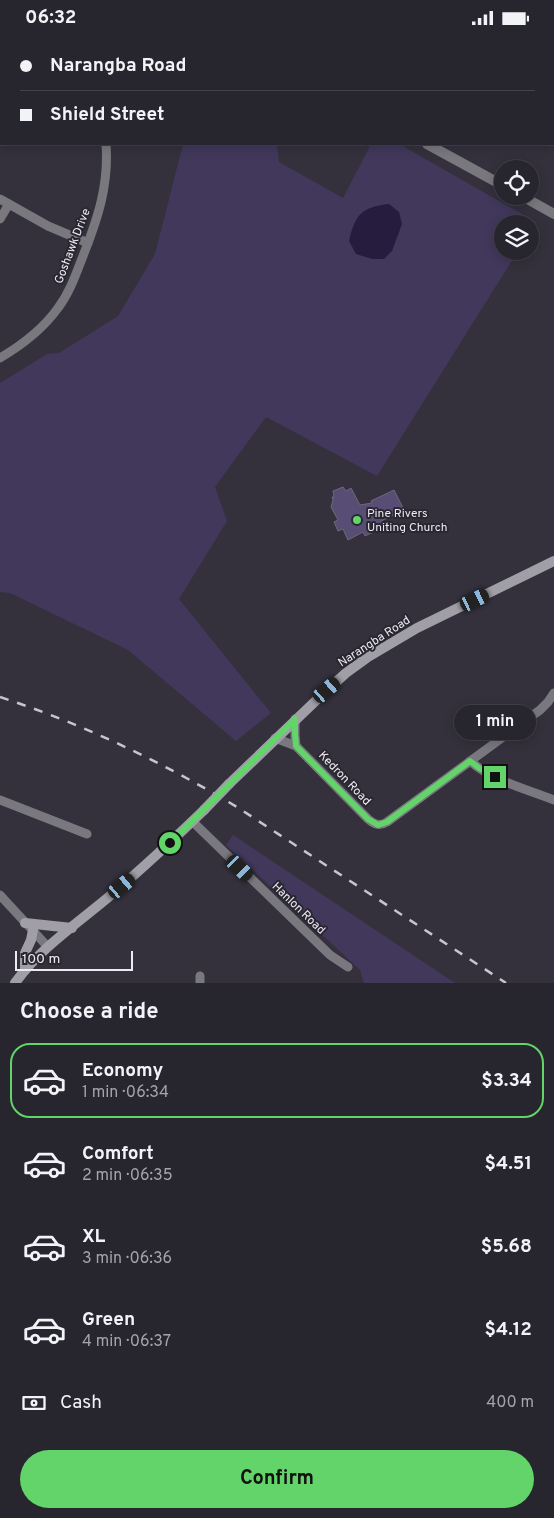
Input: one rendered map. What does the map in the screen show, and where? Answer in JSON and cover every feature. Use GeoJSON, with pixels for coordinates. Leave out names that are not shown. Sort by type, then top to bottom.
{"type":"FeatureCollection","features":[{"type":"Feature","properties":{"kind":"main road","name":"Narangba Road"},"geometry":{"type":"LineString","coordinates":[[15,983],[48,947],[152,860],[275,738],[346,673],[395,640],[432,620],[554,561]]}},
{"type":"Feature","properties":{"kind":"main road"},"geometry":{"type":"LineString","coordinates":[[25,970],[25,953],[29,927],[72,927]]}},
{"type":"Feature","properties":{"kind":"street","name":"Goshawk Drive"},"geometry":{"type":"LineString","coordinates":[[0,358],[25,342],[39,330],[58,309],[73,282],[102,201],[108,161],[106,145]]}},
{"type":"Feature","properties":{"kind":"street"},"geometry":{"type":"LineString","coordinates":[[429,145],[494,181]]}},
{"type":"Feature","properties":{"kind":"street"},"geometry":{"type":"LineString","coordinates":[[0,199],[48,226],[88,243]]}},
{"type":"Feature","properties":{"kind":"street"},"geometry":{"type":"LineString","coordinates":[[0,219],[9,204]]}},
{"type":"Feature","properties":{"kind":"street"},"geometry":{"type":"LineString","coordinates":[[538,205],[554,214]]}},
{"type":"Feature","properties":{"kind":"street"},"geometry":{"type":"LineString","coordinates":[[554,693],[540,710],[470,761],[490,774],[554,800]]}},
{"type":"Feature","properties":{"kind":"street"},"geometry":{"type":"LineString","coordinates":[[295,719],[296,746]]}},
{"type":"Feature","properties":{"kind":"street","name":"Kedron Road"},"geometry":{"type":"LineString","coordinates":[[275,738],[296,746],[368,819],[378,825],[387,822],[470,761]]}},
{"type":"Feature","properties":{"kind":"street"},"geometry":{"type":"LineString","coordinates":[[0,800],[87,834]]}},
{"type":"Feature","properties":{"kind":"street","name":"Hanlon Road"},"geometry":{"type":"LineString","coordinates":[[192,821],[330,955],[348,967]]}},
{"type":"Feature","properties":{"kind":"street"},"geometry":{"type":"LineString","coordinates":[[0,895],[48,947]]}},
{"type":"Feature","properties":{"kind":"shaded area"},"geometry":{"type":"Polygon","coordinates":[[[183,145],[277,145],[279,162],[343,198],[370,145],[401,145],[494,198],[494,205],[506,205],[524,215],[494,215],[494,260],[512,260],[377,476],[266,417],[215,487],[227,521],[179,599],[271,713],[236,741],[128,650],[10,593],[0,592],[0,383],[47,354],[59,353],[118,316],[155,254],[183,145]]]}},
{"type":"Feature","properties":{"kind":"shaded area"},"geometry":{"type":"Polygon","coordinates":[[[389,204],[399,212],[402,224],[392,251],[384,259],[372,259],[356,254],[349,241],[357,219],[372,207],[389,204]]]}},
{"type":"Feature","properties":{"kind":"shaded area"},"geometry":{"type":"Polygon","coordinates":[[[233,835],[455,983],[364,983],[360,970],[226,845],[233,835]]]}},
{"type":"Feature","properties":{"kind":"building"},"geometry":{"type":"Polygon","coordinates":[[[343,487],[346,491],[351,488],[360,505],[372,503],[371,501],[394,490],[404,510],[381,521],[382,524],[379,525],[378,523],[370,526],[373,532],[365,536],[363,532],[348,540],[343,529],[338,531],[334,522],[338,520],[331,507],[332,497],[334,497],[333,491],[343,487]]]}},
{"type":"Feature","properties":{"kind":"railway"},"geometry":{"type":"LineString","coordinates":[[0,697],[61,719],[122,745],[209,790],[506,983]]}},
{"type":"Feature","properties":{"kind":"place","name":"Pine Rivers Uniting Church"},"geometry":{"type":"Point","coordinates":[357,520]}},
{"type":"Feature","properties":{"kind":"route"},"geometry":{"type":"LineString","coordinates":[[170,843],[295,719],[296,746],[368,819],[378,825],[387,822],[470,761],[495,777]]}}]}
